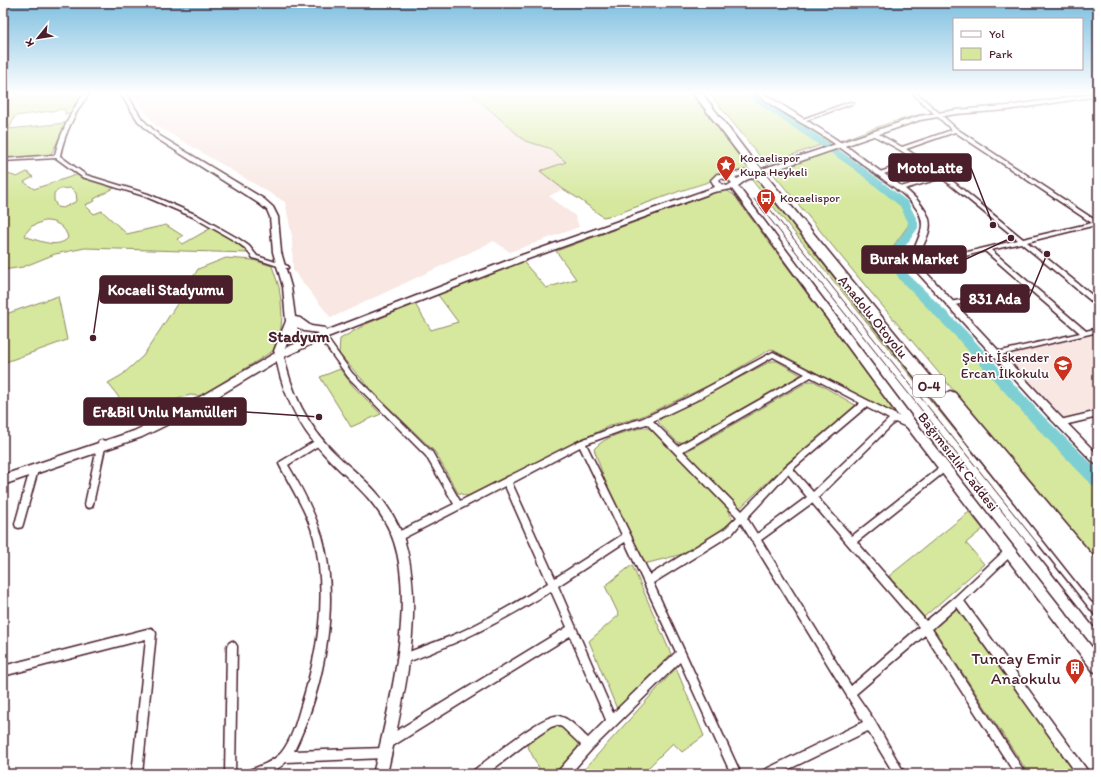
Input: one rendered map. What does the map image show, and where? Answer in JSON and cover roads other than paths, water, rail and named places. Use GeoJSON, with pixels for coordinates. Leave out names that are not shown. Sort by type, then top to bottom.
{"type":"FeatureCollection","features":[{"type":"Feature","properties":{"kind":"highway","name":"Anadolu Otoyolu"},"geometry":{"type":"LineString","coordinates":[[727,129],[1098,575]]}},
{"type":"Feature","properties":{"kind":"highway","name":"Anadolu Otoyolu"},"geometry":{"type":"LineString","coordinates":[[730,129],[760,170],[1098,595]]}},
{"type":"Feature","properties":{"kind":"main road"},"geometry":{"type":"LineString","coordinates":[[150,129],[158,137],[261,200],[270,209],[274,217],[277,252],[283,267]]}},
{"type":"Feature","properties":{"kind":"main road"},"geometry":{"type":"LineString","coordinates":[[157,129],[270,200],[276,208],[280,219],[283,267],[286,287],[301,343]]}},
{"type":"Feature","properties":{"kind":"main road"},"geometry":{"type":"LineString","coordinates":[[511,260],[711,190],[730,186],[742,178],[873,129]]}},
{"type":"Feature","properties":{"kind":"main road"},"geometry":{"type":"LineString","coordinates":[[837,143],[884,129]]}},
{"type":"Feature","properties":{"kind":"main road"},"geometry":{"type":"LineString","coordinates":[[728,177],[803,155]]}},
{"type":"Feature","properties":{"kind":"main road"},"geometry":{"type":"LineString","coordinates":[[3,479],[138,434],[183,412],[279,353],[322,333],[706,187],[720,176],[733,178],[730,186]]}},
{"type":"Feature","properties":{"kind":"main road"},"geometry":{"type":"LineString","coordinates":[[715,180],[716,184],[730,186]]}},
{"type":"Feature","properties":{"kind":"main road","name":"Bağımsızlık Caddesi"},"geometry":{"type":"LineString","coordinates":[[730,186],[740,196],[913,428],[1098,666]]}},
{"type":"Feature","properties":{"kind":"main road"},"geometry":{"type":"LineString","coordinates":[[294,321],[308,329],[322,333]]}},
{"type":"Feature","properties":{"kind":"main road"},"geometry":{"type":"LineString","coordinates":[[279,353],[294,321]]}},
{"type":"Feature","properties":{"kind":"main road"},"geometry":{"type":"LineString","coordinates":[[3,479],[34,470],[102,445]]}},
{"type":"Feature","properties":{"kind":"street"},"geometry":{"type":"LineString","coordinates":[[57,156],[60,142],[66,129]]}},
{"type":"Feature","properties":{"kind":"street"},"geometry":{"type":"LineString","coordinates":[[816,129],[900,188],[921,211],[927,223],[925,236],[914,256],[917,266],[1060,423],[1098,461]]}},
{"type":"Feature","properties":{"kind":"street"},"geometry":{"type":"LineString","coordinates":[[902,149],[955,130],[1097,224]]}},
{"type":"Feature","properties":{"kind":"street"},"geometry":{"type":"LineString","coordinates":[[873,133],[902,149],[943,176],[1098,303]]}},
{"type":"Feature","properties":{"kind":"street"},"geometry":{"type":"LineString","coordinates":[[3,160],[57,156],[84,176],[146,195],[194,216],[237,240],[247,247],[255,257],[283,267]]}},
{"type":"Feature","properties":{"kind":"street"},"geometry":{"type":"LineString","coordinates":[[879,174],[919,160]]}},
{"type":"Feature","properties":{"kind":"street"},"geometry":{"type":"LineString","coordinates":[[900,188],[943,176]]}},
{"type":"Feature","properties":{"kind":"street"},"geometry":{"type":"LineString","coordinates":[[917,266],[1022,240],[1097,224]]}},
{"type":"Feature","properties":{"kind":"street"},"geometry":{"type":"LineString","coordinates":[[986,249],[1085,334]]}},
{"type":"Feature","properties":{"kind":"street"},"geometry":{"type":"LineString","coordinates":[[950,304],[1032,288]]}},
{"type":"Feature","properties":{"kind":"street"},"geometry":{"type":"LineString","coordinates":[[997,354],[1098,330]]}},
{"type":"Feature","properties":{"kind":"street"},"geometry":{"type":"LineString","coordinates":[[322,333],[350,375],[429,454],[459,506]]}},
{"type":"Feature","properties":{"kind":"street"},"geometry":{"type":"LineString","coordinates":[[279,353],[292,399],[318,442],[376,499],[390,521],[404,556],[406,620],[402,659],[380,774]]}},
{"type":"Feature","properties":{"kind":"street"},"geometry":{"type":"LineString","coordinates":[[397,537],[582,443],[620,428],[648,420],[731,379],[773,354],[913,428]]}},
{"type":"Feature","properties":{"kind":"street"},"geometry":{"type":"LineString","coordinates":[[678,450],[811,374]]}},
{"type":"Feature","properties":{"kind":"street"},"geometry":{"type":"LineString","coordinates":[[648,581],[729,532],[742,516],[788,469],[865,403]]}},
{"type":"Feature","properties":{"kind":"street"},"geometry":{"type":"LineString","coordinates":[[1060,423],[1098,414]]}},
{"type":"Feature","properties":{"kind":"street"},"geometry":{"type":"LineString","coordinates":[[756,539],[812,498],[894,418]]}},
{"type":"Feature","properties":{"kind":"street"},"geometry":{"type":"LineString","coordinates":[[648,420],[742,516],[900,774]]}},
{"type":"Feature","properties":{"kind":"street"},"geometry":{"type":"LineString","coordinates":[[253,774],[274,765],[285,757],[298,729],[314,682],[323,645],[326,619],[326,593],[318,537],[310,517],[283,464],[318,442]]}},
{"type":"Feature","properties":{"kind":"street"},"geometry":{"type":"LineString","coordinates":[[582,443],[648,581],[736,774]]}},
{"type":"Feature","properties":{"kind":"street"},"geometry":{"type":"LineString","coordinates":[[89,504],[102,445]]}},
{"type":"Feature","properties":{"kind":"street"},"geometry":{"type":"LineString","coordinates":[[851,542],[944,468]]}},
{"type":"Feature","properties":{"kind":"street"},"geometry":{"type":"LineString","coordinates":[[788,469],[925,627],[1021,774]]}},
{"type":"Feature","properties":{"kind":"street"},"geometry":{"type":"LineString","coordinates":[[19,524],[34,470]]}},
{"type":"Feature","properties":{"kind":"street"},"geometry":{"type":"LineString","coordinates":[[507,481],[612,722]]}},
{"type":"Feature","properties":{"kind":"street"},"geometry":{"type":"LineString","coordinates":[[402,659],[452,641],[483,625],[553,584],[626,537]]}},
{"type":"Feature","properties":{"kind":"street"},"geometry":{"type":"LineString","coordinates":[[850,692],[958,600],[1009,552]]}},
{"type":"Feature","properties":{"kind":"street"},"geometry":{"type":"LineString","coordinates":[[958,600],[1083,774]]}},
{"type":"Feature","properties":{"kind":"street"},"geometry":{"type":"LineString","coordinates":[[285,757],[386,748],[572,629]]}},
{"type":"Feature","properties":{"kind":"street"},"geometry":{"type":"LineString","coordinates":[[3,672],[151,633],[137,774]]}},
{"type":"Feature","properties":{"kind":"street"},"geometry":{"type":"LineString","coordinates":[[230,774],[232,646]]}},
{"type":"Feature","properties":{"kind":"street"},"geometry":{"type":"LineString","coordinates":[[563,774],[588,745],[681,654]]}},
{"type":"Feature","properties":{"kind":"street"},"geometry":{"type":"LineString","coordinates":[[478,774],[523,739],[552,720],[560,720],[565,722],[588,745]]}},
{"type":"Feature","properties":{"kind":"street"},"geometry":{"type":"LineString","coordinates":[[768,774],[870,724]]}},
{"type":"Feature","properties":{"kind":"waterway"},"geometry":{"type":"LineString","coordinates":[[803,129],[856,166],[904,204],[913,222],[912,228],[893,255],[895,262],[904,277],[960,333],[1038,420],[1098,480]]}},
{"type":"Feature","properties":{"kind":"tram line"},"geometry":{"type":"LineString","coordinates":[[761,198],[1038,544]]}},
{"type":"Feature","properties":{"kind":"tram line"},"geometry":{"type":"LineString","coordinates":[[754,199],[1028,544]]}},
{"type":"Feature","properties":{"kind":"tram line"},"geometry":{"type":"LineString","coordinates":[[1028,543],[1098,632]]}},
{"type":"Feature","properties":{"kind":"tram line"},"geometry":{"type":"LineString","coordinates":[[1037,543],[1098,620]]}},
{"type":"Feature","properties":{"kind":"place","name":"Kocaelispor Kupa Heykeli"},"geometry":{"type":"Point","coordinates":[726,182]}},
{"type":"Feature","properties":{"kind":"place","name":"Kocaelispor"},"geometry":{"type":"Point","coordinates":[766,215]}},
{"type":"Feature","properties":{"kind":"place","name":"MotoLatte"},"geometry":{"type":"Point","coordinates":[993,225]}},
{"type":"Feature","properties":{"kind":"place","name":"Burak Market"},"geometry":{"type":"Point","coordinates":[1011,238]}},
{"type":"Feature","properties":{"kind":"place","name":"831 Ada"},"geometry":{"type":"Point","coordinates":[1047,254]}},
{"type":"Feature","properties":{"kind":"place","name":"Kocaeli Stadyumu"},"geometry":{"type":"Point","coordinates":[93,338]}},
{"type":"Feature","properties":{"kind":"place","name":"Şehit İskender Ercan İlkokulu"},"geometry":{"type":"Point","coordinates":[1063,382]}},
{"type":"Feature","properties":{"kind":"place","name":"Er&Bil Unlu Mamülleri"},"geometry":{"type":"Point","coordinates":[319,417]}},
{"type":"Feature","properties":{"kind":"place","name":"Tuncay Emir Anaokulu"},"geometry":{"type":"Point","coordinates":[1075,685]}},
{"type":"Feature","properties":{"kind":"district","name":"Stadyum"},"geometry":{"type":"Point","coordinates":[299,336]}}]}
